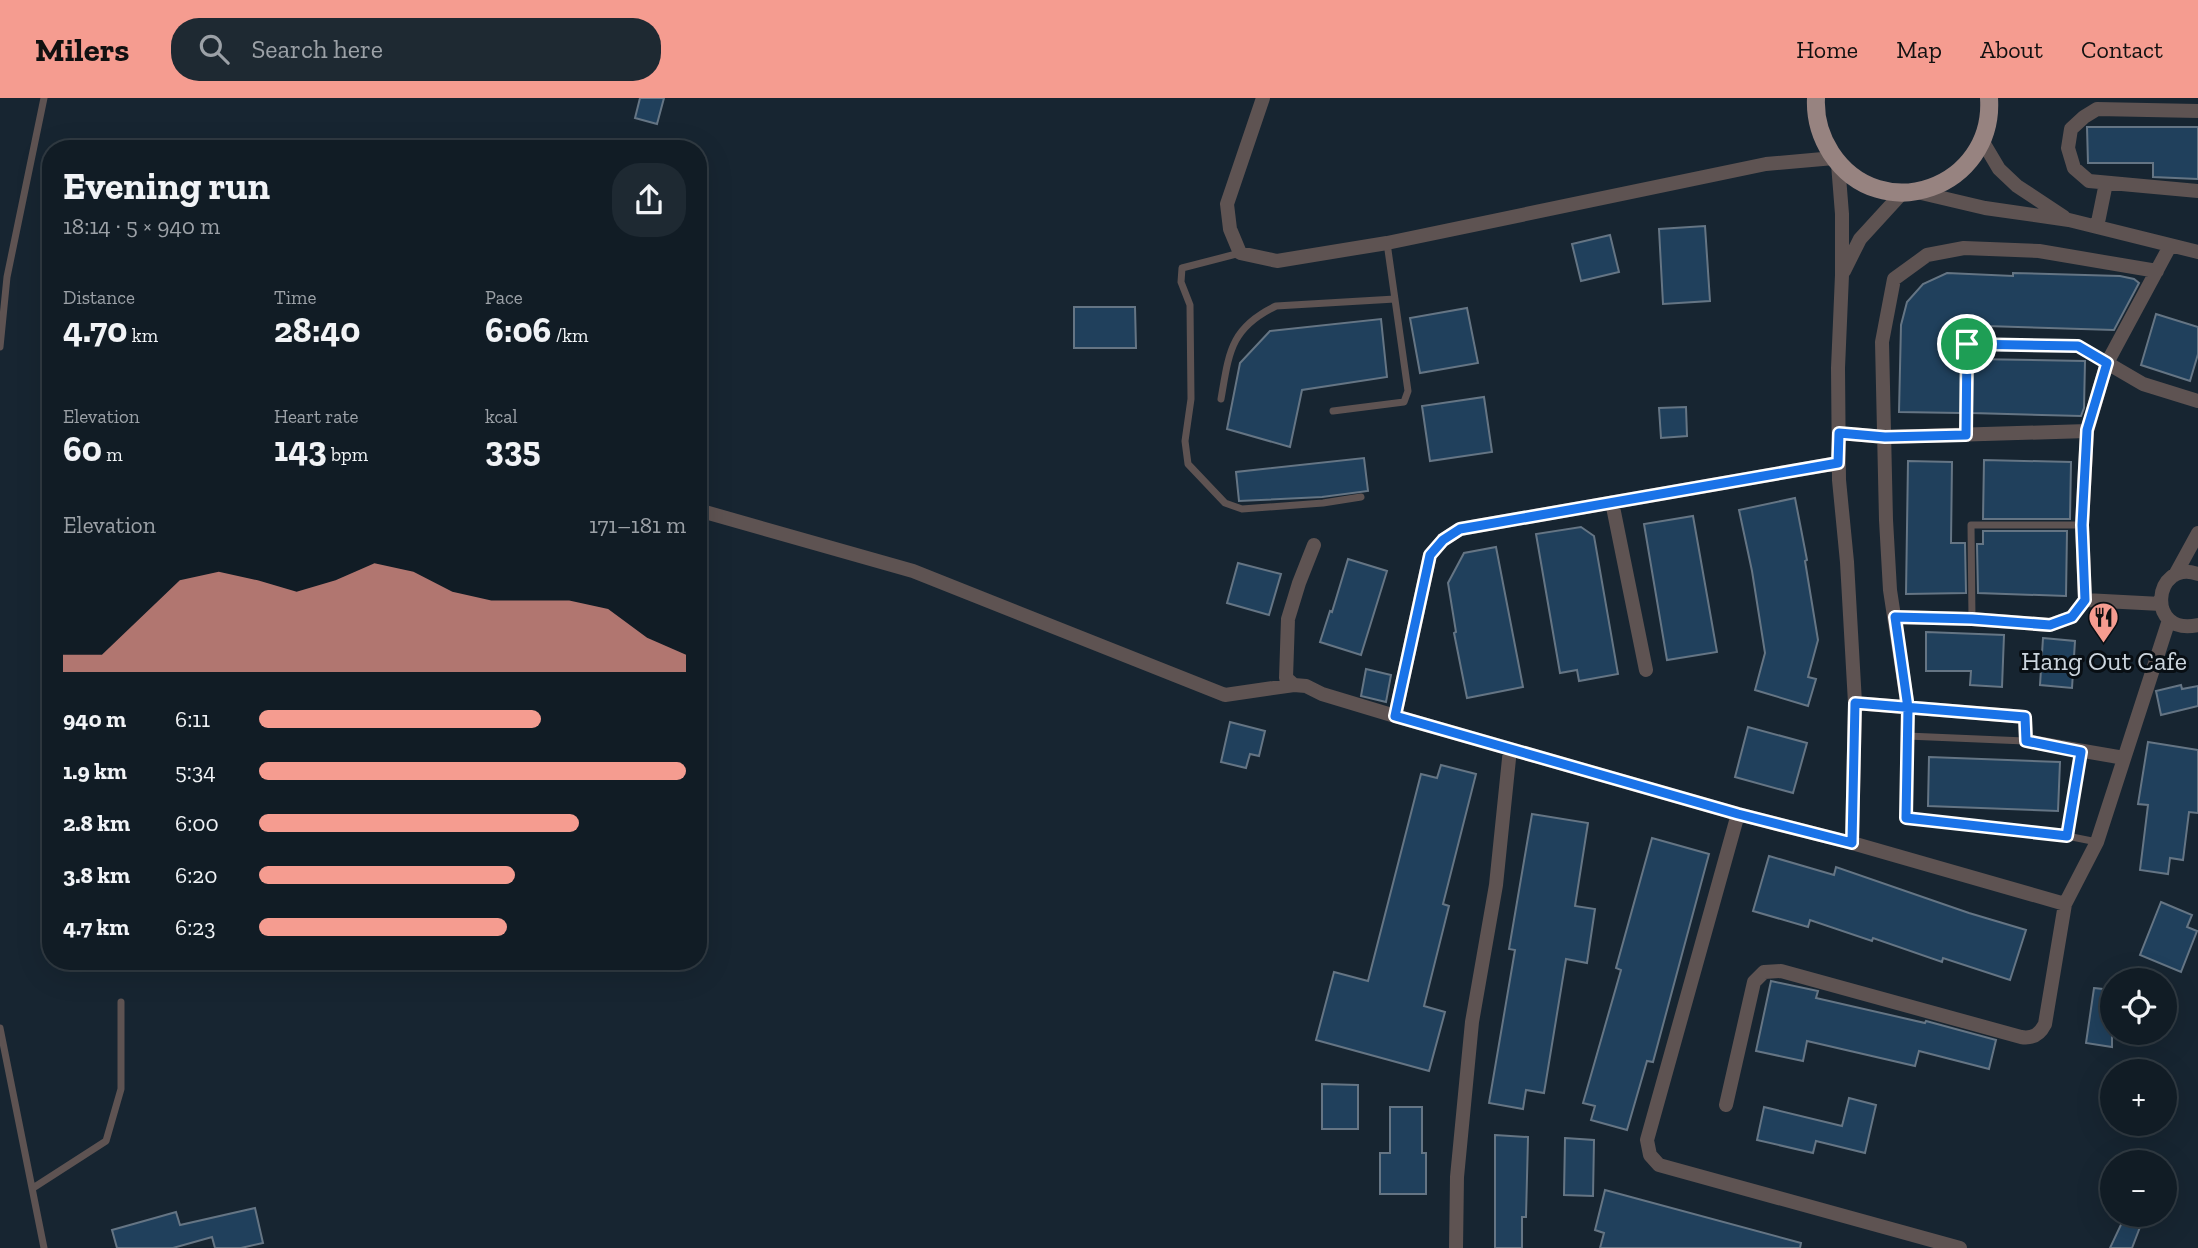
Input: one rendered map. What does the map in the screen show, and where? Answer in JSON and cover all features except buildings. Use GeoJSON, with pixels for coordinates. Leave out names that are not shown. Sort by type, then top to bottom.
{"type":"FeatureCollection","features":[{"type":"Feature","properties":{"kind":"main road"},"geometry":{"type":"LineString","coordinates":[[1816,98],[1815,111],[1822,140],[1836,161],[1861,183],[1888,192],[1910,192],[1944,183],[1967,166],[1983,142],[1990,114],[1989,98]]}},
{"type":"Feature","properties":{"kind":"street"},"geometry":{"type":"LineString","coordinates":[[1263,98],[1227,204],[1230,229],[1240,253],[1277,261],[1387,243],[1766,164],[1836,161],[1842,214],[1838,463],[1855,703],[1852,843]]}},
{"type":"Feature","properties":{"kind":"street"},"geometry":{"type":"LineString","coordinates":[[2198,111],[2097,109],[2071,129],[2068,148],[2074,168],[2089,181],[2198,191]]}},
{"type":"Feature","properties":{"kind":"street"},"geometry":{"type":"LineString","coordinates":[[1983,142],[1999,169],[2017,186],[2068,220]]}},
{"type":"Feature","properties":{"kind":"street"},"geometry":{"type":"LineString","coordinates":[[2097,227],[2106,183]]}},
{"type":"Feature","properties":{"kind":"street"},"geometry":{"type":"LineString","coordinates":[[1842,275],[1860,239],[1878,218],[1910,192],[1985,208],[2068,220],[2198,252]]}},
{"type":"Feature","properties":{"kind":"street"},"geometry":{"type":"LineString","coordinates":[[1895,617],[2050,625],[2072,617],[2085,600],[2082,525],[2087,430],[2107,363],[2170,246]]}},
{"type":"Feature","properties":{"kind":"street"},"geometry":{"type":"LineString","coordinates":[[1908,708],[1889,576],[1886,520],[1882,342],[1894,279],[1927,255],[1964,248],[2039,251],[2157,271]]}},
{"type":"Feature","properties":{"kind":"street"},"geometry":{"type":"LineString","coordinates":[[2107,363],[2143,384],[2198,401]]}},
{"type":"Feature","properties":{"kind":"street"},"geometry":{"type":"LineString","coordinates":[[1839,433],[1885,437],[2087,430]]}},
{"type":"Feature","properties":{"kind":"street"},"geometry":{"type":"LineString","coordinates":[[1395,716],[1430,555],[1443,540],[1460,529],[1838,463]]}},
{"type":"Feature","properties":{"kind":"street"},"geometry":{"type":"LineString","coordinates":[[1612,502],[1646,670]]}},
{"type":"Feature","properties":{"kind":"street"},"geometry":{"type":"LineString","coordinates":[[707,513],[913,571],[1225,695],[1294,685],[1306,687],[1510,749],[2065,904]]}},
{"type":"Feature","properties":{"kind":"street"},"geometry":{"type":"LineString","coordinates":[[2197,626],[2186,627],[2169,620],[2164,613],[2160,596],[2198,533]]}},
{"type":"Feature","properties":{"kind":"street"},"geometry":{"type":"LineString","coordinates":[[1294,685],[1286,678],[1288,618],[1314,545]]}},
{"type":"Feature","properties":{"kind":"street"},"geometry":{"type":"LineString","coordinates":[[2175,575],[2183,572],[2198,574]]}},
{"type":"Feature","properties":{"kind":"street"},"geometry":{"type":"LineString","coordinates":[[2085,600],[2161,604]]}},
{"type":"Feature","properties":{"kind":"street"},"geometry":{"type":"LineString","coordinates":[[1726,1105],[1754,982],[1764,972],[1781,971],[2021,1037],[2028,1038],[2041,1032],[2045,1024],[2065,904],[2096,842],[2169,620]]}},
{"type":"Feature","properties":{"kind":"street"},"geometry":{"type":"LineString","coordinates":[[1855,703],[2025,717],[2026,741],[2124,758]]}},
{"type":"Feature","properties":{"kind":"street"},"geometry":{"type":"LineString","coordinates":[[1456,1248],[1457,1177],[1472,1022],[1496,885],[1510,749]]}},
{"type":"Feature","properties":{"kind":"street"},"geometry":{"type":"LineString","coordinates":[[1738,814],[1647,1140],[1650,1155],[1659,1165],[1959,1248]]}},
{"type":"Feature","properties":{"kind":"lane"},"geometry":{"type":"LineString","coordinates":[[0,347],[7,277],[44,98]]}},
{"type":"Feature","properties":{"kind":"lane"},"geometry":{"type":"LineString","coordinates":[[1334,411],[1404,402],[1408,391],[1387,243]]}},
{"type":"Feature","properties":{"kind":"lane"},"geometry":{"type":"LineString","coordinates":[[1240,253],[1182,268],[1181,282],[1190,304],[1191,399],[1185,441],[1188,464],[1225,503],[1242,509],[1361,498]]}},
{"type":"Feature","properties":{"kind":"lane"},"geometry":{"type":"LineString","coordinates":[[1221,399],[1230,348],[1251,320],[1260,313],[1276,306],[1395,299]]}},
{"type":"Feature","properties":{"kind":"lane"},"geometry":{"type":"LineString","coordinates":[[1966,435],[1967,344],[2078,346],[2107,363]]}},
{"type":"Feature","properties":{"kind":"lane"},"geometry":{"type":"LineString","coordinates":[[1972,619],[1971,525],[2082,525]]}},
{"type":"Feature","properties":{"kind":"lane"},"geometry":{"type":"LineString","coordinates":[[1908,708],[1906,818],[2067,836],[2096,842]]}},
{"type":"Feature","properties":{"kind":"lane"},"geometry":{"type":"LineString","coordinates":[[1907,736],[2026,741]]}},
{"type":"Feature","properties":{"kind":"lane"},"geometry":{"type":"LineString","coordinates":[[2067,836],[2081,752]]}},
{"type":"Feature","properties":{"kind":"lane"},"geometry":{"type":"LineString","coordinates":[[33,1188],[106,1141],[121,1089],[121,1002]]}},
{"type":"Feature","properties":{"kind":"lane"},"geometry":{"type":"LineString","coordinates":[[0,1028],[44,1248]]}},
{"type":"Feature","properties":{"kind":"place","name":"Hang Out Cafe"},"geometry":{"type":"Point","coordinates":[2104,645]}},
{"type":"Feature","properties":{"kind":"route"},"geometry":{"type":"LineString","coordinates":[[1967,344],[1966,435],[1885,437],[1839,433],[1838,463],[1460,529],[1443,540],[1430,555],[1395,716],[1738,814],[1852,843],[1855,703],[1908,708],[2025,717],[2026,741],[2081,752],[2067,836],[1906,818],[1908,708],[1895,617],[2050,625],[2072,617],[2085,600],[2082,525],[2087,430],[2107,363],[2078,346],[1967,344]]}}]}
